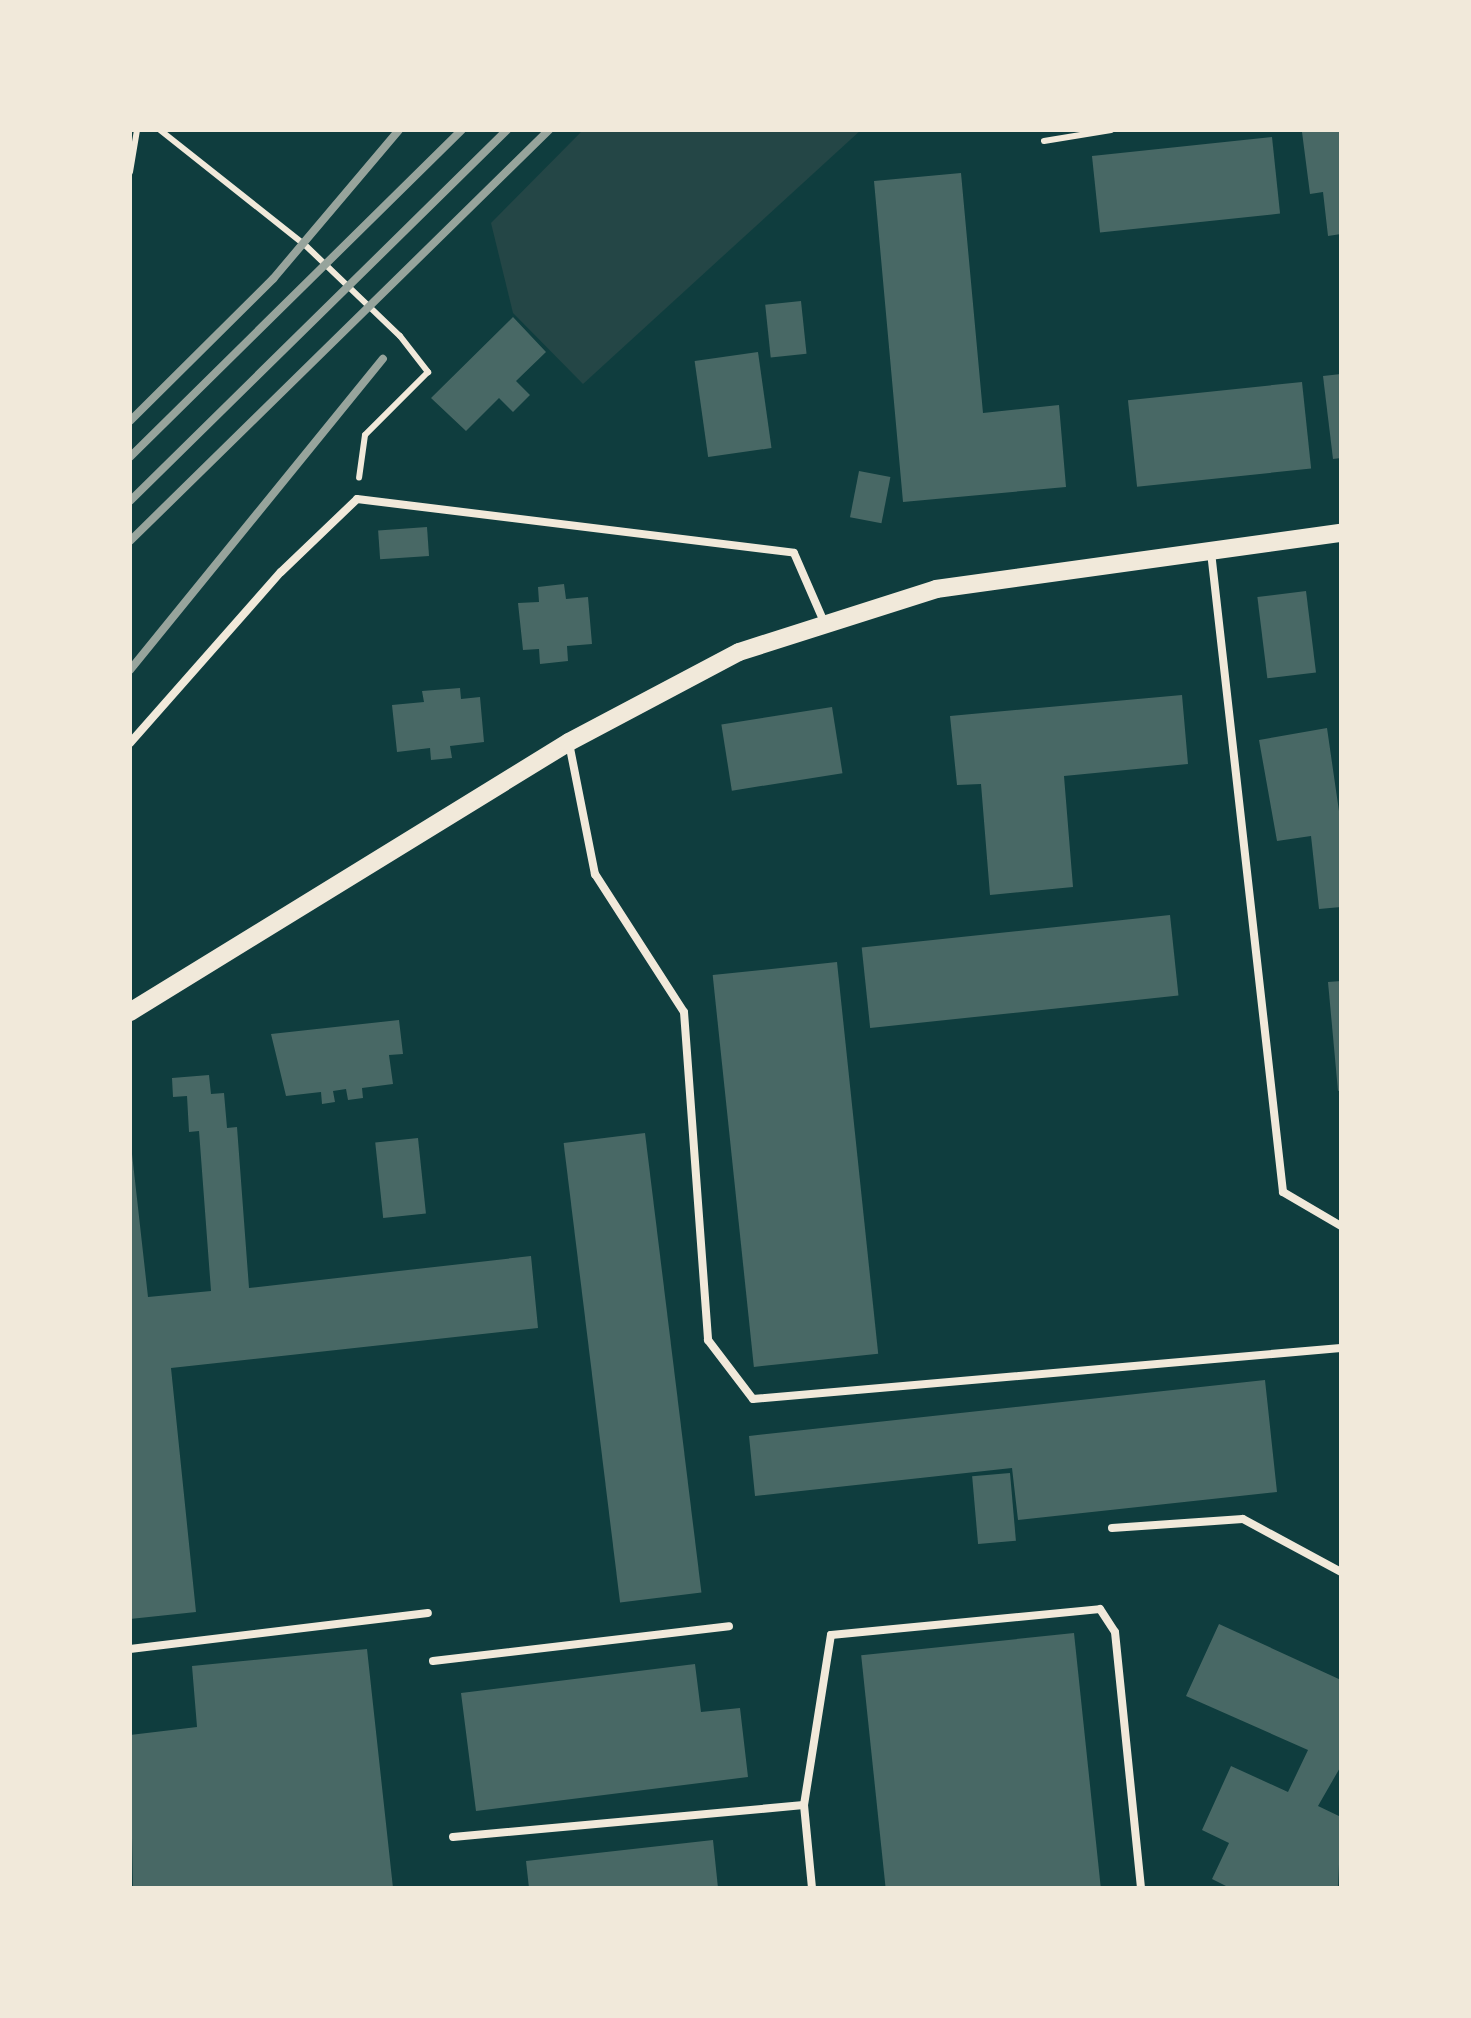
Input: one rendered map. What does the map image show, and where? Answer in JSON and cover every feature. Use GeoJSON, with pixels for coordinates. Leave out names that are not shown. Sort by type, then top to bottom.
{"type":"FeatureCollection","features":[{"type":"Feature","properties":{"kind":"street"},"geometry":{"type":"LineString","coordinates":[[130,1012],[569,742],[739,652],[936,589],[1341,533]]}},
{"type":"Feature","properties":{"kind":"lane"},"geometry":{"type":"LineString","coordinates":[[130,744],[281,572],[356,499],[794,552],[824,623]]}},
{"type":"Feature","properties":{"kind":"lane"},"geometry":{"type":"LineString","coordinates":[[1211,548],[1283,1192],[1341,1226]]}},
{"type":"Feature","properties":{"kind":"lane"},"geometry":{"type":"LineString","coordinates":[[569,742],[595,874],[684,1012],[708,1340],[754,1399],[1341,1348]]}},
{"type":"Feature","properties":{"kind":"lane"},"geometry":{"type":"LineString","coordinates":[[1112,1528],[1243,1520],[1341,1572]]}},
{"type":"Feature","properties":{"kind":"lane"},"geometry":{"type":"LineString","coordinates":[[812,1888],[804,1804],[830,1635],[1100,1610],[1115,1632],[1141,1888]]}},
{"type":"Feature","properties":{"kind":"lane"},"geometry":{"type":"LineString","coordinates":[[130,1649],[428,1613]]}},
{"type":"Feature","properties":{"kind":"lane"},"geometry":{"type":"LineString","coordinates":[[434,1660],[729,1626]]}},
{"type":"Feature","properties":{"kind":"lane"},"geometry":{"type":"LineString","coordinates":[[453,1837],[804,1804]]}},
{"type":"Feature","properties":{"kind":"path"},"geometry":{"type":"LineString","coordinates":[[130,172],[137,130]]}},
{"type":"Feature","properties":{"kind":"path"},"geometry":{"type":"LineString","coordinates":[[160,130],[265,208],[388,324],[428,372],[365,434],[356,499]]}},
{"type":"Feature","properties":{"kind":"path"},"geometry":{"type":"LineString","coordinates":[[1044,142],[1112,130]]}},
{"type":"Feature","properties":{"kind":"shaded area"},"geometry":{"type":"Polygon","coordinates":[[[583,130],[861,130],[583,384],[513,313],[491,223],[583,130]]]}},
{"type":"Feature","properties":{"kind":"building"},"geometry":{"type":"Polygon","coordinates":[[[1341,130],[1341,234],[1328,236],[1323,192],[1310,194],[1302,132],[1341,130]]]}},
{"type":"Feature","properties":{"kind":"building"},"geometry":{"type":"Polygon","coordinates":[[[1272,137],[1280,214],[1100,232],[1092,156],[1272,137]]]}},
{"type":"Feature","properties":{"kind":"building"},"geometry":{"type":"Polygon","coordinates":[[[961,173],[983,413],[1059,405],[1066,487],[903,502],[874,181],[961,173]]]}},
{"type":"Feature","properties":{"kind":"building"},"geometry":{"type":"Polygon","coordinates":[[[801,301],[807,354],[771,357],[765,305],[801,301]]]}},
{"type":"Feature","properties":{"kind":"building"},"geometry":{"type":"Polygon","coordinates":[[[513,317],[546,352],[516,381],[530,395],[513,412],[499,398],[466,431],[431,398],[513,317]]]}},
{"type":"Feature","properties":{"kind":"building"},"geometry":{"type":"Polygon","coordinates":[[[758,352],[771,448],[708,457],[695,361],[758,352]]]}},
{"type":"Feature","properties":{"kind":"building"},"geometry":{"type":"Polygon","coordinates":[[[1341,374],[1341,458],[1333,459],[1323,376],[1341,374]]]}},
{"type":"Feature","properties":{"kind":"building"},"geometry":{"type":"Polygon","coordinates":[[[1302,382],[1311,469],[1137,487],[1128,400],[1302,382]]]}},
{"type":"Feature","properties":{"kind":"building"},"geometry":{"type":"Polygon","coordinates":[[[859,471],[890,477],[881,523],[850,517],[859,471]]]}},
{"type":"Feature","properties":{"kind":"building"},"geometry":{"type":"Polygon","coordinates":[[[427,527],[429,556],[380,559],[378,530],[427,527]]]}},
{"type":"Feature","properties":{"kind":"building"},"geometry":{"type":"Polygon","coordinates":[[[564,584],[566,599],[588,597],[592,644],[567,646],[568,661],[540,664],[539,649],[523,650],[518,603],[539,602],[538,587],[564,584]]]}},
{"type":"Feature","properties":{"kind":"building"},"geometry":{"type":"Polygon","coordinates":[[[1306,591],[1316,672],[1267,678],[1257,597],[1306,591]]]}},
{"type":"Feature","properties":{"kind":"building"},"geometry":{"type":"Polygon","coordinates":[[[460,688],[461,699],[480,697],[484,742],[450,746],[452,758],[431,760],[430,748],[397,752],[392,705],[424,702],[422,691],[460,688]]]}},
{"type":"Feature","properties":{"kind":"building"},"geometry":{"type":"Polygon","coordinates":[[[1182,695],[1188,764],[1064,776],[1073,887],[990,895],[981,784],[957,785],[950,716],[1182,695]]]}},
{"type":"Feature","properties":{"kind":"building"},"geometry":{"type":"Polygon","coordinates":[[[832,707],[842,773],[732,791],[721,725],[832,707]]]}},
{"type":"Feature","properties":{"kind":"building"},"geometry":{"type":"Polygon","coordinates":[[[1327,728],[1341,825],[1341,907],[1319,909],[1311,836],[1277,841],[1259,740],[1327,728]]]}},
{"type":"Feature","properties":{"kind":"building"},"geometry":{"type":"Polygon","coordinates":[[[1170,915],[1178,996],[870,1028],[862,947],[1170,915]]]}},
{"type":"Feature","properties":{"kind":"building"},"geometry":{"type":"Polygon","coordinates":[[[837,962],[878,1354],[754,1367],[713,975],[837,962]]]}},
{"type":"Feature","properties":{"kind":"building"},"geometry":{"type":"Polygon","coordinates":[[[1341,981],[1341,1090],[1338,1091],[1328,982],[1341,981]]]}},
{"type":"Feature","properties":{"kind":"building"},"geometry":{"type":"Polygon","coordinates":[[[399,1020],[403,1054],[389,1055],[393,1084],[362,1088],[363,1098],[348,1100],[346,1089],[333,1091],[335,1102],[322,1104],[321,1092],[286,1096],[271,1034],[399,1020]]]}},
{"type":"Feature","properties":{"kind":"building"},"geometry":{"type":"Polygon","coordinates":[[[209,1075],[211,1094],[224,1093],[227,1128],[237,1127],[249,1288],[531,1256],[538,1328],[171,1368],[196,1612],[130,1619],[130,1136],[148,1297],[211,1291],[199,1131],[189,1132],[187,1096],[173,1097],[172,1078],[209,1075]]]}},
{"type":"Feature","properties":{"kind":"building"},"geometry":{"type":"Polygon","coordinates":[[[645,1133],[701,1593],[620,1603],[564,1143],[645,1133]]]}},
{"type":"Feature","properties":{"kind":"building"},"geometry":{"type":"Polygon","coordinates":[[[418,1138],[426,1214],[383,1218],[375,1142],[418,1138]]]}},
{"type":"Feature","properties":{"kind":"building"},"geometry":{"type":"Polygon","coordinates":[[[1265,1380],[1277,1492],[1018,1520],[1012,1468],[755,1496],[749,1436],[1265,1380]]]}},
{"type":"Feature","properties":{"kind":"building"},"geometry":{"type":"Polygon","coordinates":[[[1010,1473],[1016,1541],[978,1544],[972,1476],[1010,1473]]]}},
{"type":"Feature","properties":{"kind":"building"},"geometry":{"type":"Polygon","coordinates":[[[1219,1624],[1341,1680],[1341,1766],[1318,1806],[1341,1817],[1338,1888],[1230,1888],[1212,1879],[1229,1843],[1202,1830],[1231,1766],[1288,1792],[1308,1750],[1186,1696],[1219,1624]]]}},
{"type":"Feature","properties":{"kind":"building"},"geometry":{"type":"Polygon","coordinates":[[[1074,1633],[1101,1888],[886,1888],[861,1655],[1074,1633]]]}},
{"type":"Feature","properties":{"kind":"building"},"geometry":{"type":"Polygon","coordinates":[[[367,1649],[393,1888],[133,1888],[130,1735],[197,1727],[192,1666],[367,1649]]]}},
{"type":"Feature","properties":{"kind":"building"},"geometry":{"type":"Polygon","coordinates":[[[695,1664],[701,1712],[740,1708],[748,1777],[476,1811],[461,1693],[695,1664]]]}},
{"type":"Feature","properties":{"kind":"building"},"geometry":{"type":"Polygon","coordinates":[[[713,1840],[718,1888],[529,1888],[526,1861],[713,1840]]]}},
{"type":"Feature","properties":{"kind":"railway"},"geometry":{"type":"LineString","coordinates":[[130,421],[273,279],[399,130]]}},
{"type":"Feature","properties":{"kind":"railway"},"geometry":{"type":"LineString","coordinates":[[130,457],[462,130]]}},
{"type":"Feature","properties":{"kind":"railway"},"geometry":{"type":"LineString","coordinates":[[130,501],[507,130]]}},
{"type":"Feature","properties":{"kind":"railway"},"geometry":{"type":"LineString","coordinates":[[130,541],[549,130]]}},
{"type":"Feature","properties":{"kind":"railway"},"geometry":{"type":"LineString","coordinates":[[130,670],[383,359]]}}]}
